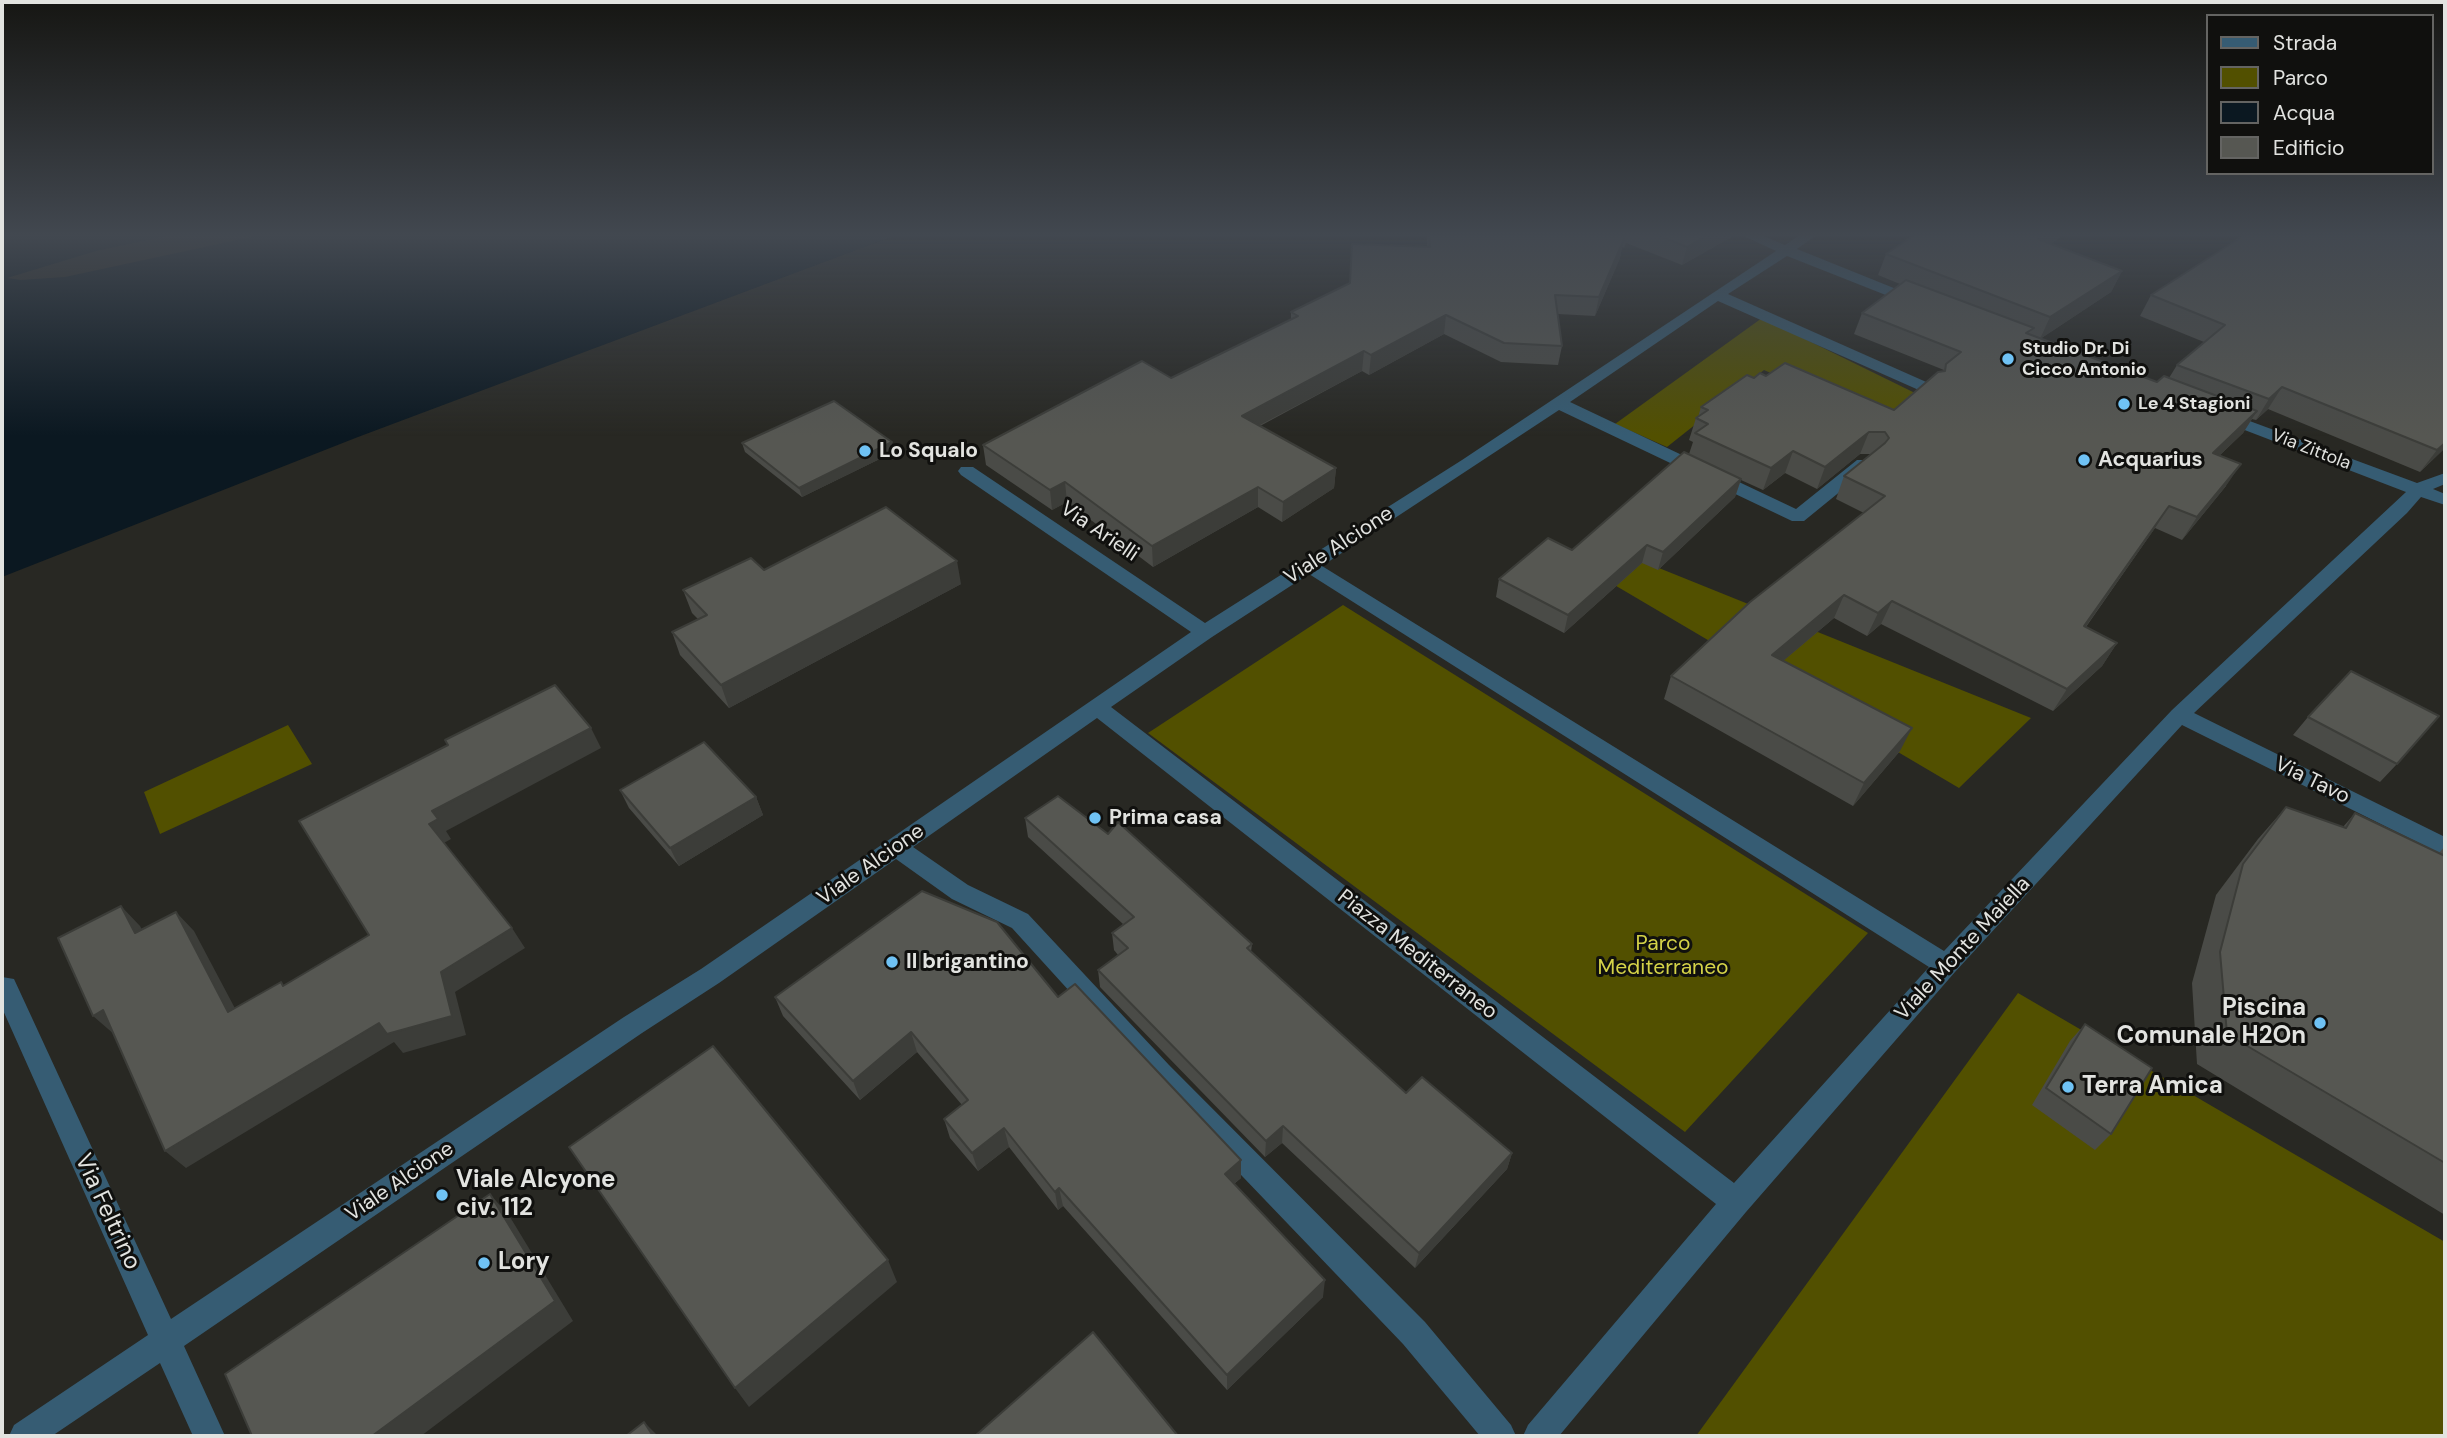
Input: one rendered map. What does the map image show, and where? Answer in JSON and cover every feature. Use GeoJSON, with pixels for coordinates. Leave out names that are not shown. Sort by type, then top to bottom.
{"type":"FeatureCollection","features":[{"type":"Feature","properties":{"kind":"street","name":"Viale Alcione"},"geometry":{"type":"LineString","coordinates":[[25,1436],[897,847],[1205,632],[1708,301]]}},
{"type":"Feature","properties":{"kind":"street"},"geometry":{"type":"LineString","coordinates":[[1731,301],[1927,388]]}},
{"type":"Feature","properties":{"kind":"street"},"geometry":{"type":"LineString","coordinates":[[1916,301],[1929,306]]}},
{"type":"Feature","properties":{"kind":"street"},"geometry":{"type":"LineString","coordinates":[[1557,402],[1594,422],[1798,517],[1868,460]]}},
{"type":"Feature","properties":{"kind":"street","name":"Via Zittola"},"geometry":{"type":"LineString","coordinates":[[2213,413],[2445,500]]}},
{"type":"Feature","properties":{"kind":"street","name":"Via Arielli"},"geometry":{"type":"LineString","coordinates":[[967,471],[1205,632]]}},
{"type":"Feature","properties":{"kind":"street"},"geometry":{"type":"LineString","coordinates":[[2417,490],[2445,478]]}},
{"type":"Feature","properties":{"kind":"street","name":"Viale Monte Maiella"},"geometry":{"type":"LineString","coordinates":[[1539,1436],[1736,1202],[1946,965],[2179,715],[2401,509],[2417,490]]}},
{"type":"Feature","properties":{"kind":"street"},"geometry":{"type":"LineString","coordinates":[[1309,566],[1946,965]]}},
{"type":"Feature","properties":{"kind":"street","name":"Piazza Mediterraneo"},"geometry":{"type":"LineString","coordinates":[[1098,708],[1736,1202]]}},
{"type":"Feature","properties":{"kind":"street","name":"Via Tavo"},"geometry":{"type":"LineString","coordinates":[[2179,715],[2445,848]]}},
{"type":"Feature","properties":{"kind":"street"},"geometry":{"type":"LineString","coordinates":[[897,847],[960,892],[1020,922],[1160,1073],[1413,1333],[1500,1436]]}},
{"type":"Feature","properties":{"kind":"street","name":"Via Feltrino"},"geometry":{"type":"LineString","coordinates":[[5,987],[209,1436]]}},
{"type":"Feature","properties":{"kind":"green space"},"geometry":{"type":"Polygon","coordinates":[[[1762,318],[1917,394],[1880,423],[1764,370],[1667,447],[1615,424],[1762,318]]]}},
{"type":"Feature","properties":{"kind":"green space"},"geometry":{"type":"Polygon","coordinates":[[[1587,539],[2031,718],[1959,788],[1567,557],[1587,539]]]}},
{"type":"Feature","properties":{"kind":"green space","name":"Parco Mediterraneo"},"geometry":{"type":"Polygon","coordinates":[[[1343,605],[1868,933],[1685,1132],[1148,733],[1343,605]]]}},
{"type":"Feature","properties":{"kind":"green space"},"geometry":{"type":"Polygon","coordinates":[[[288,725],[312,764],[160,834],[144,792],[288,725]]]}},
{"type":"Feature","properties":{"kind":"green space"},"geometry":{"type":"Polygon","coordinates":[[[2018,993],[2445,1242],[2445,1436],[1696,1436],[2018,993]]]}},
{"type":"Feature","properties":{"kind":"water"},"geometry":{"type":"Polygon","coordinates":[[[2,301],[720,301],[358,437],[2,577],[2,301]]]}},
{"type":"Feature","properties":{"kind":"building"},"geometry":{"type":"Polygon","coordinates":[[[1313,301],[1556,301],[1562,346],[1504,343],[1446,315],[1371,355],[1364,351],[1242,416],[1336,468],[1283,502],[1258,487],[1152,546],[1065,482],[1050,490],[983,445],[1142,361],[1171,378],[1298,316],[1291,312],[1313,301]]]}},
{"type":"Feature","properties":{"kind":"building"},"geometry":{"type":"Polygon","coordinates":[[[1878,301],[1962,301],[2034,328],[2026,333],[2157,382],[2164,376],[2257,411],[2213,453],[2241,464],[2197,517],[2169,506],[2084,626],[2117,643],[2067,689],[1892,601],[1878,613],[1844,595],[1772,655],[1912,728],[1864,783],[1671,676],[1750,602],[1885,496],[1844,476],[1885,443],[1889,438],[1885,432],[1869,432],[1825,467],[1793,451],[1771,468],[1695,433],[1708,424],[1696,418],[1708,410],[1701,407],[1747,375],[1754,378],[1760,373],[1766,376],[1785,363],[1894,410],[1938,372],[1945,371],[1946,364],[1961,352],[1862,313],[1878,301]]]}},
{"type":"Feature","properties":{"kind":"building"},"geometry":{"type":"Polygon","coordinates":[[[2009,301],[2075,301],[2050,317],[2009,301]]]}},
{"type":"Feature","properties":{"kind":"building"},"geometry":{"type":"Polygon","coordinates":[[[2166,301],[2445,301],[2445,443],[2437,450],[2282,387],[2269,399],[2177,365],[2225,325],[2166,301]]]}},
{"type":"Feature","properties":{"kind":"building"},"geometry":{"type":"Polygon","coordinates":[[[834,401],[892,442],[799,488],[742,443],[834,401]]]}},
{"type":"Feature","properties":{"kind":"building"},"geometry":{"type":"Polygon","coordinates":[[[1684,452],[1741,479],[1663,552],[1647,545],[1568,615],[1499,579],[1548,538],[1572,550],[1684,452]]]}},
{"type":"Feature","properties":{"kind":"building"},"geometry":{"type":"Polygon","coordinates":[[[886,507],[957,561],[721,685],[672,632],[707,615],[683,590],[751,558],[764,570],[886,507]]]}},
{"type":"Feature","properties":{"kind":"building"},"geometry":{"type":"Polygon","coordinates":[[[2351,671],[2439,716],[2397,764],[2308,717],[2351,671]]]}},
{"type":"Feature","properties":{"kind":"building"},"geometry":{"type":"Polygon","coordinates":[[[555,685],[591,728],[432,811],[438,819],[429,824],[512,928],[441,972],[452,1016],[387,1034],[379,1023],[165,1151],[103,1010],[93,1016],[58,938],[121,906],[135,933],[176,912],[228,1012],[281,982],[283,986],[369,935],[299,821],[448,745],[445,740],[555,685]]]}},
{"type":"Feature","properties":{"kind":"building"},"geometry":{"type":"Polygon","coordinates":[[[704,742],[756,797],[670,848],[620,790],[704,742]]]}},
{"type":"Feature","properties":{"kind":"building"},"geometry":{"type":"Polygon","coordinates":[[[1058,796],[1108,834],[1118,822],[1252,944],[1247,948],[1406,1093],[1422,1077],[1512,1153],[1419,1253],[1283,1126],[1266,1141],[1098,970],[1128,948],[1112,933],[1134,917],[1025,818],[1058,796]]]}},
{"type":"Feature","properties":{"kind":"building","name":"Piscina Comunale H2On"},"geometry":{"type":"Polygon","coordinates":[[[2286,807],[2346,828],[2355,813],[2445,856],[2445,1163],[2227,1034],[2220,952],[2243,864],[2286,807]]]}},
{"type":"Feature","properties":{"kind":"building"},"geometry":{"type":"Polygon","coordinates":[[[922,891],[997,922],[1058,997],[1075,984],[1241,1160],[1225,1174],[1325,1280],[1227,1375],[1059,1188],[1055,1192],[1004,1128],[972,1153],[944,1119],[968,1100],[911,1032],[853,1081],[775,997],[922,891]]]}},
{"type":"Feature","properties":{"kind":"building"},"geometry":{"type":"Polygon","coordinates":[[[2085,1024],[2152,1068],[2111,1134],[2046,1088],[2085,1024]]]}},
{"type":"Feature","properties":{"kind":"building"},"geometry":{"type":"Polygon","coordinates":[[[713,1046],[888,1260],[735,1388],[569,1147],[713,1046]]]}},
{"type":"Feature","properties":{"kind":"building"},"geometry":{"type":"Polygon","coordinates":[[[490,1194],[555,1301],[372,1436],[252,1436],[225,1374],[490,1194]]]}},
{"type":"Feature","properties":{"kind":"building"},"geometry":{"type":"Polygon","coordinates":[[[1093,1332],[1178,1436],[975,1436],[1093,1332]]]}},
{"type":"Feature","properties":{"kind":"building"},"geometry":{"type":"Polygon","coordinates":[[[644,1422],[653,1436],[626,1436],[644,1422]]]}},
{"type":"Feature","properties":{"kind":"place","name":"Studio Dr. Di Cicco Antonio"},"geometry":{"type":"Point","coordinates":[2008,359]}},
{"type":"Feature","properties":{"kind":"place","name":"Le 4 Stagioni"},"geometry":{"type":"Point","coordinates":[2124,404]}},
{"type":"Feature","properties":{"kind":"place","name":"Lo Squalo"},"geometry":{"type":"Point","coordinates":[865,451]}},
{"type":"Feature","properties":{"kind":"place","name":"Acquarius"},"geometry":{"type":"Point","coordinates":[2084,460]}},
{"type":"Feature","properties":{"kind":"place","name":"Prima casa"},"geometry":{"type":"Point","coordinates":[1095,818]}},
{"type":"Feature","properties":{"kind":"place","name":"Il brigantino"},"geometry":{"type":"Point","coordinates":[892,962]}},
{"type":"Feature","properties":{"kind":"place","name":"Piscina Comunale H2On"},"geometry":{"type":"Point","coordinates":[2320,1023]}},
{"type":"Feature","properties":{"kind":"place","name":"Terra Amica"},"geometry":{"type":"Point","coordinates":[2068,1087]}},
{"type":"Feature","properties":{"kind":"place","name":"Viale Alcyone civ. 112"},"geometry":{"type":"Point","coordinates":[442,1195]}},
{"type":"Feature","properties":{"kind":"place","name":"Lory"},"geometry":{"type":"Point","coordinates":[484,1263]}}]}
